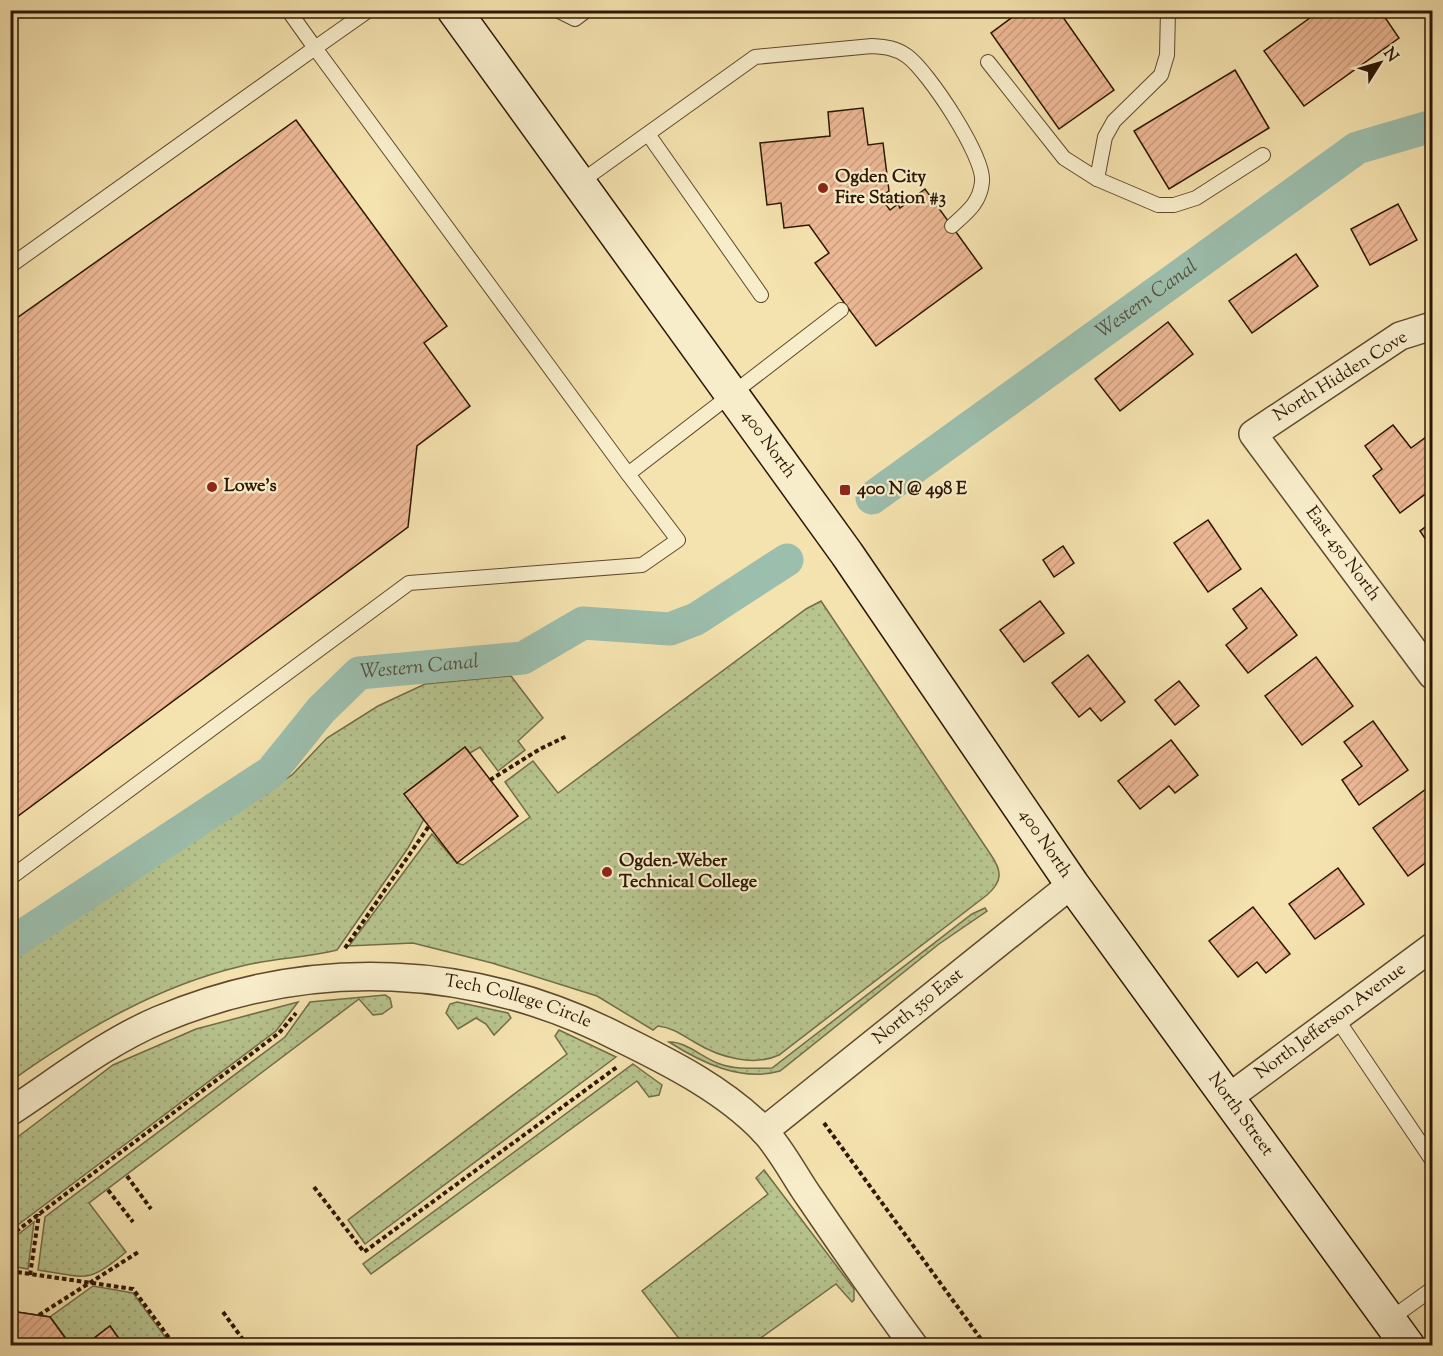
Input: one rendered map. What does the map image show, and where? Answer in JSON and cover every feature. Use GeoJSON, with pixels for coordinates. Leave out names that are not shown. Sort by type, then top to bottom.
{"type":"FeatureCollection","features":[{"type":"Feature","properties":{"kind":"main road","name":"400 North"},"geometry":{"type":"LineString","coordinates":[[454,10],[847,554],[1072,884]]}},
{"type":"Feature","properties":{"kind":"main road","name":"North Street"},"geometry":{"type":"LineString","coordinates":[[1072,884],[1399,1333]]}},
{"type":"Feature","properties":{"kind":"street","name":"North Hidden Cove"},"geometry":{"type":"LineString","coordinates":[[1253,434],[1400,336],[1432,326]]}},
{"type":"Feature","properties":{"kind":"street","name":"East 450 North"},"geometry":{"type":"LineString","coordinates":[[1253,434],[1432,675]]}},
{"type":"Feature","properties":{"kind":"street","name":"North 550 East"},"geometry":{"type":"LineString","coordinates":[[764,1131],[1072,884]]}},
{"type":"Feature","properties":{"kind":"street","name":"North Jefferson Avenue"},"geometry":{"type":"LineString","coordinates":[[1228,1098],[1432,947]]}},
{"type":"Feature","properties":{"kind":"street","name":"Tech College Circle"},"geometry":{"type":"LineString","coordinates":[[10,1112],[107,1047],[157,1021],[208,1002],[276,984],[324,978],[417,977],[488,988],[546,1005],[602,1028],[704,1085],[764,1131],[914,1346]]}},
{"type":"Feature","properties":{"kind":"lane"},"geometry":{"type":"LineString","coordinates":[[10,878],[410,583],[642,566],[678,540],[288,10]]}},
{"type":"Feature","properties":{"kind":"lane"},"geometry":{"type":"LineString","coordinates":[[10,266],[369,10]]}},
{"type":"Feature","properties":{"kind":"lane"},"geometry":{"type":"LineString","coordinates":[[557,10],[575,18],[587,10]]}},
{"type":"Feature","properties":{"kind":"lane"},"geometry":{"type":"LineString","coordinates":[[1097,179],[1105,137],[1114,121],[1161,75],[1167,55],[1168,10]]}},
{"type":"Feature","properties":{"kind":"lane"},"geometry":{"type":"LineString","coordinates":[[579,183],[755,57],[872,46],[890,47],[908,57],[922,71],[965,134],[979,159],[983,179],[980,195],[973,207],[952,225]]}},
{"type":"Feature","properties":{"kind":"lane"},"geometry":{"type":"LineString","coordinates":[[988,62],[1064,158],[1097,179],[1158,206],[1174,205],[1196,198],[1263,155]]}},
{"type":"Feature","properties":{"kind":"lane"},"geometry":{"type":"LineString","coordinates":[[648,134],[761,295]]}},
{"type":"Feature","properties":{"kind":"lane"},"geometry":{"type":"LineString","coordinates":[[628,474],[841,310]]}},
{"type":"Feature","properties":{"kind":"lane"},"geometry":{"type":"LineString","coordinates":[[1337,1019],[1432,1160]]}},
{"type":"Feature","properties":{"kind":"lane"},"geometry":{"type":"LineString","coordinates":[[1399,1333],[1432,1289]]}},
{"type":"Feature","properties":{"kind":"path"},"geometry":{"type":"LineString","coordinates":[[490,780],[540,749],[567,736]]}},
{"type":"Feature","properties":{"kind":"path"},"geometry":{"type":"LineString","coordinates":[[343,951],[429,826]]}},
{"type":"Feature","properties":{"kind":"path"},"geometry":{"type":"LineString","coordinates":[[10,1236],[279,1033],[300,1008]]}},
{"type":"Feature","properties":{"kind":"path"},"geometry":{"type":"LineString","coordinates":[[314,1187],[364,1252],[626,1060]]}},
{"type":"Feature","properties":{"kind":"path"},"geometry":{"type":"LineString","coordinates":[[824,1123],[986,1346]]}},
{"type":"Feature","properties":{"kind":"path"},"geometry":{"type":"LineString","coordinates":[[127,1176],[151,1209]]}},
{"type":"Feature","properties":{"kind":"path"},"geometry":{"type":"LineString","coordinates":[[108,1190],[133,1222]]}},
{"type":"Feature","properties":{"kind":"path"},"geometry":{"type":"LineString","coordinates":[[30,1275],[40,1214]]}},
{"type":"Feature","properties":{"kind":"path"},"geometry":{"type":"LineString","coordinates":[[39,1315],[140,1251]]}},
{"type":"Feature","properties":{"kind":"path"},"geometry":{"type":"LineString","coordinates":[[10,1270],[30,1275],[94,1281],[133,1289],[175,1346]]}},
{"type":"Feature","properties":{"kind":"path"},"geometry":{"type":"LineString","coordinates":[[223,1312],[244,1341]]}},
{"type":"Feature","properties":{"kind":"path"},"geometry":{"type":"LineString","coordinates":[[200,1346],[206,1341],[208,1346]]}},
{"type":"Feature","properties":{"kind":"green space"},"geometry":{"type":"Polygon","coordinates":[[[821,601],[991,855],[999,876],[996,885],[987,895],[779,1055],[759,1060],[726,1056],[705,1048],[669,1028],[658,1026],[653,1030],[597,996],[492,963],[413,943],[349,946],[432,834],[457,863],[463,865],[530,817],[505,782],[533,761],[558,793],[806,609],[821,601]]]}},
{"type":"Feature","properties":{"kind":"green space"},"geometry":{"type":"Polygon","coordinates":[[[511,676],[543,718],[518,741],[525,750],[498,771],[480,747],[470,753],[465,747],[404,794],[424,819],[408,848],[337,950],[254,963],[180,985],[92,1028],[11,1081],[11,955],[292,775],[327,738],[378,706],[425,684],[511,676]]]}},
{"type":"Feature","properties":{"kind":"green space"},"geometry":{"type":"Polygon","coordinates":[[[985,908],[987,911],[939,944],[780,1071],[765,1074],[736,1072],[708,1063],[669,1042],[682,1044],[726,1066],[772,1068],[972,914],[985,908]]]}},
{"type":"Feature","properties":{"kind":"green space"},"geometry":{"type":"Polygon","coordinates":[[[385,995],[390,998],[392,1007],[382,1014],[373,1015],[359,999],[89,1203],[126,1252],[113,1263],[103,1270],[85,1276],[38,1270],[45,1217],[285,1037],[310,1002],[385,995]]]}},
{"type":"Feature","properties":{"kind":"green space"},"geometry":{"type":"Polygon","coordinates":[[[298,1002],[276,1031],[11,1230],[11,1142],[113,1065],[196,1029],[298,1002]]]}},
{"type":"Feature","properties":{"kind":"green space"},"geometry":{"type":"Polygon","coordinates":[[[457,1002],[508,1013],[511,1018],[494,1035],[486,1024],[476,1018],[458,1029],[446,1013],[450,1004],[457,1002]]]}},
{"type":"Feature","properties":{"kind":"green space"},"geometry":{"type":"Polygon","coordinates":[[[559,1030],[616,1057],[365,1244],[348,1220],[567,1054],[555,1036],[559,1030]]]}},
{"type":"Feature","properties":{"kind":"green space"},"geometry":{"type":"Polygon","coordinates":[[[633,1064],[662,1085],[659,1095],[649,1097],[637,1081],[371,1274],[363,1264],[633,1064]]]}},
{"type":"Feature","properties":{"kind":"green space"},"geometry":{"type":"Polygon","coordinates":[[[764,1170],[854,1289],[854,1300],[852,1302],[836,1284],[751,1345],[684,1345],[642,1291],[768,1194],[756,1178],[764,1170]]]}},
{"type":"Feature","properties":{"kind":"green space"},"geometry":{"type":"Polygon","coordinates":[[[34,1222],[28,1269],[11,1266],[11,1240],[34,1222]]]}},
{"type":"Feature","properties":{"kind":"green space"},"geometry":{"type":"Polygon","coordinates":[[[93,1286],[133,1293],[171,1345],[124,1345],[109,1327],[84,1345],[71,1345],[50,1317],[93,1286]]]}},
{"type":"Feature","properties":{"kind":"building"},"geometry":{"type":"Polygon","coordinates":[[[1022,10],[1058,10],[1114,90],[1059,129],[991,33],[1022,10]]]}},
{"type":"Feature","properties":{"kind":"building"},"geometry":{"type":"Polygon","coordinates":[[[1321,10],[1380,10],[1399,38],[1304,106],[1264,51],[1321,10]]]}},
{"type":"Feature","properties":{"kind":"building"},"geometry":{"type":"Polygon","coordinates":[[[1235,70],[1269,128],[1169,189],[1134,131],[1235,70]]]}},
{"type":"Feature","properties":{"kind":"building","name":"Ogden City Fire Station #3"},"geometry":{"type":"Polygon","coordinates":[[[863,108],[868,145],[883,143],[889,191],[880,197],[890,210],[898,204],[900,208],[925,189],[982,268],[876,346],[815,263],[829,253],[809,225],[784,228],[781,203],[767,205],[760,143],[830,136],[828,112],[863,108]]]}},
{"type":"Feature","properties":{"kind":"building","name":"Lowe's"},"geometry":{"type":"Polygon","coordinates":[[[296,120],[447,326],[424,343],[470,406],[417,446],[408,527],[10,822],[10,323],[296,120]]]}},
{"type":"Feature","properties":{"kind":"building"},"geometry":{"type":"Polygon","coordinates":[[[1398,204],[1417,240],[1370,265],[1351,229],[1398,204]]]}},
{"type":"Feature","properties":{"kind":"building"},"geometry":{"type":"Polygon","coordinates":[[[1296,254],[1318,286],[1252,333],[1229,301],[1296,254]]]}},
{"type":"Feature","properties":{"kind":"building"},"geometry":{"type":"Polygon","coordinates":[[[1168,322],[1193,354],[1120,411],[1095,379],[1168,322]]]}},
{"type":"Feature","properties":{"kind":"building"},"geometry":{"type":"Polygon","coordinates":[[[1393,425],[1411,448],[1426,437],[1432,446],[1432,489],[1400,513],[1373,476],[1382,469],[1365,446],[1393,425]]]}},
{"type":"Feature","properties":{"kind":"building"},"geometry":{"type":"Polygon","coordinates":[[[1208,520],[1241,569],[1208,592],[1174,543],[1208,520]]]}},
{"type":"Feature","properties":{"kind":"building"},"geometry":{"type":"Polygon","coordinates":[[[1432,522],[1432,549],[1420,531],[1432,522]]]}},
{"type":"Feature","properties":{"kind":"building"},"geometry":{"type":"Polygon","coordinates":[[[1063,546],[1074,563],[1054,577],[1043,560],[1063,546]]]}},
{"type":"Feature","properties":{"kind":"building"},"geometry":{"type":"Polygon","coordinates":[[[1261,588],[1297,635],[1248,673],[1226,645],[1247,628],[1233,609],[1261,588]]]}},
{"type":"Feature","properties":{"kind":"building"},"geometry":{"type":"Polygon","coordinates":[[[1040,601],[1064,633],[1024,662],[1000,630],[1040,601]]]}},
{"type":"Feature","properties":{"kind":"building"},"geometry":{"type":"Polygon","coordinates":[[[1088,655],[1125,702],[1101,721],[1090,708],[1079,717],[1052,683],[1088,655]]]}},
{"type":"Feature","properties":{"kind":"building"},"geometry":{"type":"Polygon","coordinates":[[[1316,657],[1353,706],[1302,745],[1265,696],[1316,657]]]}},
{"type":"Feature","properties":{"kind":"building"},"geometry":{"type":"Polygon","coordinates":[[[1179,681],[1199,706],[1175,725],[1155,700],[1179,681]]]}},
{"type":"Feature","properties":{"kind":"building"},"geometry":{"type":"Polygon","coordinates":[[[1373,721],[1408,770],[1359,805],[1342,780],[1362,766],[1344,742],[1373,721]]]}},
{"type":"Feature","properties":{"kind":"building"},"geometry":{"type":"Polygon","coordinates":[[[1171,740],[1198,775],[1175,793],[1169,786],[1140,809],[1118,781],[1171,740]]]}},
{"type":"Feature","properties":{"kind":"building"},"geometry":{"type":"Polygon","coordinates":[[[465,747],[518,816],[457,863],[404,794],[465,747]]]}},
{"type":"Feature","properties":{"kind":"building"},"geometry":{"type":"Polygon","coordinates":[[[1426,789],[1432,797],[1432,858],[1408,876],[1373,828],[1426,789]]]}},
{"type":"Feature","properties":{"kind":"building"},"geometry":{"type":"Polygon","coordinates":[[[1338,868],[1364,904],[1315,939],[1289,904],[1338,868]]]}},
{"type":"Feature","properties":{"kind":"building"},"geometry":{"type":"Polygon","coordinates":[[[1253,907],[1290,954],[1266,973],[1257,962],[1238,977],[1209,941],[1253,907]]]}},
{"type":"Feature","properties":{"kind":"building"},"geometry":{"type":"Polygon","coordinates":[[[10,1311],[50,1317],[71,1346],[10,1346],[10,1311]]]}},
{"type":"Feature","properties":{"kind":"building"},"geometry":{"type":"Polygon","coordinates":[[[10,1311],[50,1317],[71,1346],[10,1346],[10,1311]]]}},
{"type":"Feature","properties":{"kind":"building"},"geometry":{"type":"Polygon","coordinates":[[[110,1326],[124,1346],[84,1346],[110,1326]]]}},
{"type":"Feature","properties":{"kind":"building"},"geometry":{"type":"Polygon","coordinates":[[[110,1326],[124,1346],[84,1346],[110,1326]]]}},
{"type":"Feature","properties":{"kind":"waterway","name":"Western Canal"},"geometry":{"type":"LineString","coordinates":[[872,498],[1357,148],[1432,126]]}},
{"type":"Feature","properties":{"kind":"waterway","name":"Western Canal"},"geometry":{"type":"LineString","coordinates":[[10,944],[271,772],[321,710],[359,673],[523,658],[583,623],[670,629],[696,619],[787,560]]}},
{"type":"Feature","properties":{"kind":"place","name":"Ogden City Fire Station #3"},"geometry":{"type":"Point","coordinates":[823,188]}},
{"type":"Feature","properties":{"kind":"place","name":"Lowe's"},"geometry":{"type":"Point","coordinates":[212,487]}},
{"type":"Feature","properties":{"kind":"place","name":"400 N @ 498 E"},"geometry":{"type":"Point","coordinates":[845,490]}},
{"type":"Feature","properties":{"kind":"place","name":"Ogden-Weber Technical College"},"geometry":{"type":"Point","coordinates":[607,872]}}]}
